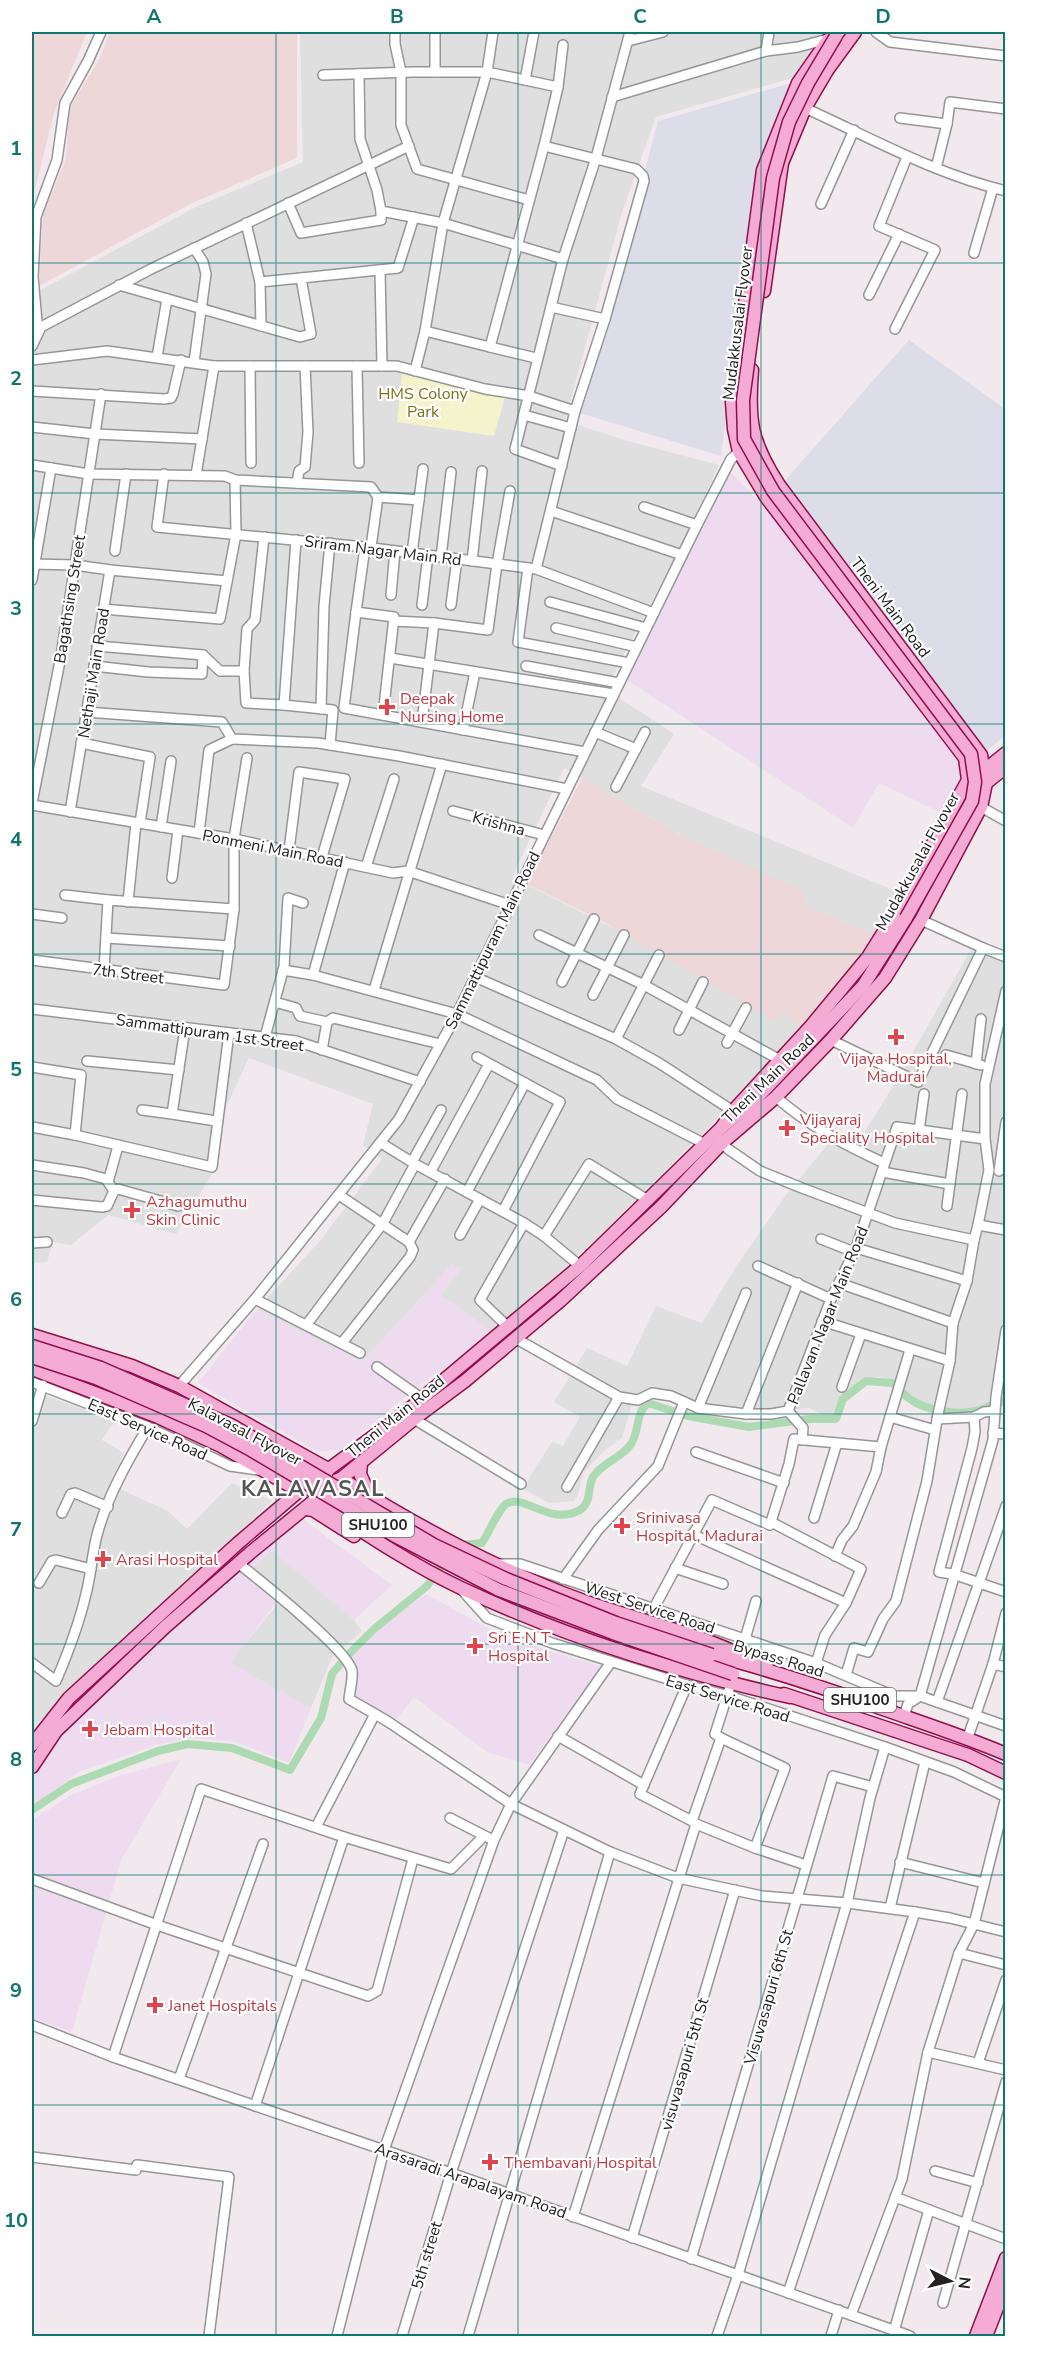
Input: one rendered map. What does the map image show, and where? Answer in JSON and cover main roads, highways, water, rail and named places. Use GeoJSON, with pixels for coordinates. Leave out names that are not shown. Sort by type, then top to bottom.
{"type":"FeatureCollection","features":[{"type":"Feature","properties":{"kind":"main road","name":"Theni Main Road"},"geometry":{"type":"LineString","coordinates":[[718,1138],[776,1097],[831,1040],[885,978],[921,920],[981,807],[986,777],[981,755],[971,740],[779,485],[756,445],[749,414],[755,350],[782,163],[805,108],[821,80],[855,32]]}},
{"type":"Feature","properties":{"kind":"main road","name":"Theni Main Road"},"geometry":{"type":"LineString","coordinates":[[32,1767],[56,1731],[238,1563],[362,1464],[414,1419],[465,1381],[560,1301],[661,1208],[718,1138],[733,1111],[780,1060],[867,957],[890,922],[969,780],[965,758],[766,497],[739,452],[734,429],[732,402],[763,170],[798,83],[835,34]]}},
{"type":"Feature","properties":{"kind":"main road","name":"Mudakkusalai Flyover"},"geometry":{"type":"LineString","coordinates":[[755,1100],[863,986],[906,918],[972,801],[975,782],[971,754],[773,491],[744,439],[743,400],[773,178],[789,122],[835,34]]}},
{"type":"Feature","properties":{"kind":"main road"},"geometry":{"type":"LineString","coordinates":[[809,67],[821,80]]}},
{"type":"Feature","properties":{"kind":"main road"},"geometry":{"type":"LineString","coordinates":[[739,452],[756,445]]}},
{"type":"Feature","properties":{"kind":"main road"},"geometry":{"type":"LineString","coordinates":[[986,777],[1005,753]]}},
{"type":"Feature","properties":{"kind":"main road"},"geometry":{"type":"LineString","coordinates":[[969,780],[986,777],[1005,767]]}},
{"type":"Feature","properties":{"kind":"main road","name":"Theni Main Road"},"geometry":{"type":"LineString","coordinates":[[32,1745],[69,1698],[237,1544],[327,1469],[401,1416],[580,1266],[648,1200],[718,1138],[755,1100]]}},
{"type":"Feature","properties":{"kind":"main road"},"geometry":{"type":"LineString","coordinates":[[32,1335],[132,1366],[179,1386],[327,1469],[322,1485],[311,1505],[454,1584],[558,1629],[730,1684]]}},
{"type":"Feature","properties":{"kind":"main road","name":"Kalavasal Flyover"},"geometry":{"type":"LineString","coordinates":[[32,1346],[101,1368],[231,1425],[434,1545],[506,1579],[616,1623],[712,1655]]}},
{"type":"Feature","properties":{"kind":"main road","name":"Kalavasal Flyover"},"geometry":{"type":"LineString","coordinates":[[32,1357],[96,1378],[206,1426],[251,1450],[397,1537],[499,1590],[613,1633],[730,1684]]}},
{"type":"Feature","properties":{"kind":"main road"},"geometry":{"type":"LineString","coordinates":[[32,1369],[158,1418],[221,1446],[299,1491],[342,1479],[441,1539],[496,1564],[579,1599],[745,1655],[769,1670]]}},
{"type":"Feature","properties":{"kind":"main road"},"geometry":{"type":"LineString","coordinates":[[259,1431],[274,1432],[322,1459],[336,1459],[348,1454]]}},
{"type":"Feature","properties":{"kind":"main road"},"geometry":{"type":"LineString","coordinates":[[362,1464],[360,1474],[370,1496]]}},
{"type":"Feature","properties":{"kind":"main road"},"geometry":{"type":"LineString","coordinates":[[277,1478],[282,1492],[280,1508]]}},
{"type":"Feature","properties":{"kind":"main road","name":"Bypass Road"},"geometry":{"type":"LineString","coordinates":[[712,1655],[769,1670],[968,1737],[1005,1754]]}},
{"type":"Feature","properties":{"kind":"main road","name":"Bypass Road"},"geometry":{"type":"LineString","coordinates":[[730,1684],[824,1706],[968,1755],[1005,1773]]}},
{"type":"Feature","properties":{"kind":"main road"},"geometry":{"type":"LineString","coordinates":[[976,2337],[1005,2258]]}},
{"type":"Feature","properties":{"kind":"main road"},"geometry":{"type":"LineString","coordinates":[[986,2337],[1005,2285]]}},
{"type":"Feature","properties":{"kind":"waterway"},"geometry":{"type":"LineString","coordinates":[[461,1545],[482,1543],[506,1504],[520,1502],[558,1515],[569,1514],[584,1507],[593,1477],[631,1444],[641,1412],[648,1403],[688,1416],[749,1427],[810,1419],[836,1419],[843,1399],[866,1381],[893,1383],[917,1403],[943,1411],[971,1412],[1006,1401]]}},
{"type":"Feature","properties":{"kind":"waterway"},"geometry":{"type":"LineString","coordinates":[[32,1810],[71,1784],[158,1751],[187,1744],[232,1748],[290,1770],[321,1718],[332,1674],[374,1629],[427,1586],[446,1559]]}},
{"type":"Feature","properties":{"kind":"place","name":"Deepak Nursing Home"},"geometry":{"type":"Point","coordinates":[387,707]}},
{"type":"Feature","properties":{"kind":"place","name":"Vijaya Hospital, Madurai"},"geometry":{"type":"Point","coordinates":[896,1037]}},
{"type":"Feature","properties":{"kind":"place","name":"Vijayaraj Speciality Hospital"},"geometry":{"type":"Point","coordinates":[787,1128]}},
{"type":"Feature","properties":{"kind":"place","name":"Azhagumuthu Skin Clinic"},"geometry":{"type":"Point","coordinates":[132,1210]}},
{"type":"Feature","properties":{"kind":"place","name":"Srinivasa Hospital, Madurai"},"geometry":{"type":"Point","coordinates":[622,1526]}},
{"type":"Feature","properties":{"kind":"place","name":"Arasi Hospital"},"geometry":{"type":"Point","coordinates":[103,1559]}},
{"type":"Feature","properties":{"kind":"place","name":"Sri E N T Hospital"},"geometry":{"type":"Point","coordinates":[475,1646]}},
{"type":"Feature","properties":{"kind":"place","name":"Jebam Hospital"},"geometry":{"type":"Point","coordinates":[90,1729]}},
{"type":"Feature","properties":{"kind":"place","name":"Janet Hospitals"},"geometry":{"type":"Point","coordinates":[155,2005]}},
{"type":"Feature","properties":{"kind":"place","name":"Thembavani Hospital"},"geometry":{"type":"Point","coordinates":[490,2162]}},
{"type":"Feature","properties":{"kind":"district","name":"KALAVASAL"},"geometry":{"type":"Point","coordinates":[313,1488]}},
{"type":"Feature","properties":{"kind":"park label","name":"HMS Colony Park"},"geometry":{"type":"Point","coordinates":[423,402]}}]}
